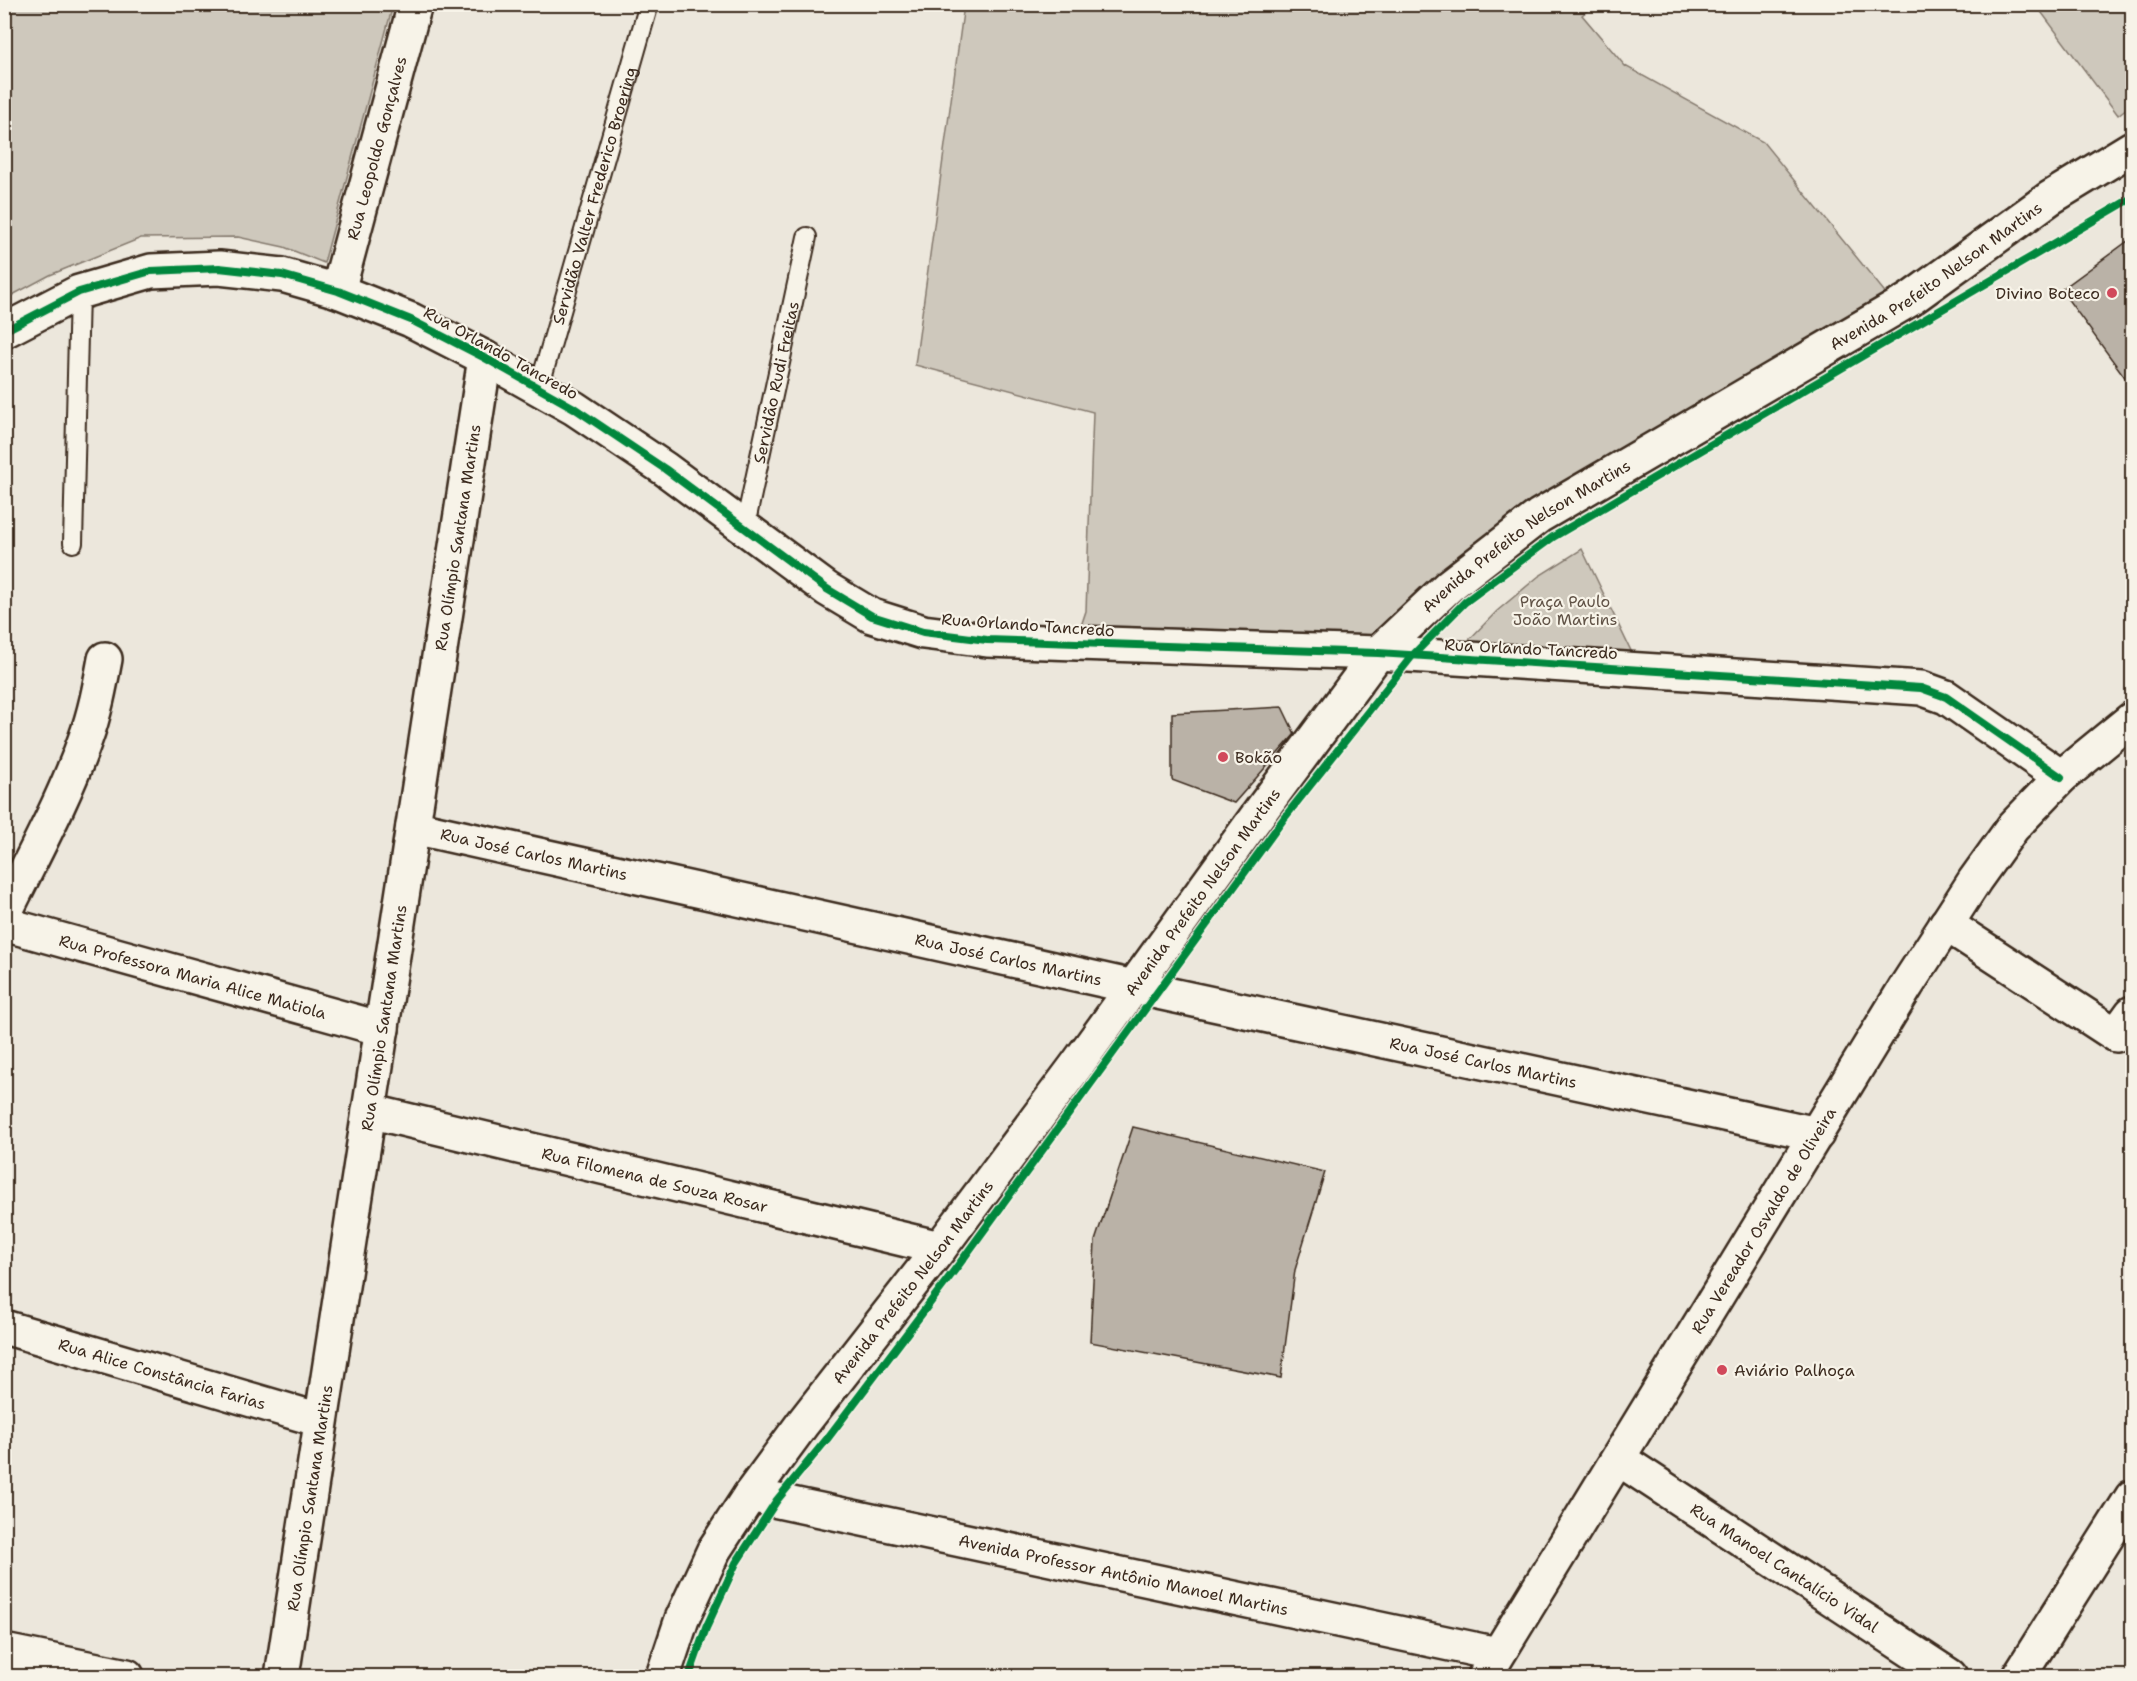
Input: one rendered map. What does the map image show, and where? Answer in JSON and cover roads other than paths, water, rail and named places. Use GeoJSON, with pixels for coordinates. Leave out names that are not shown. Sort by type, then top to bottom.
{"type":"FeatureCollection","features":[{"type":"Feature","properties":{"kind":"street","name":"Rua Leopoldo Gonçalves"},"geometry":{"type":"LineString","coordinates":[[338,291],[415,4]]}},
{"type":"Feature","properties":{"kind":"street","name":"Avenida Prefeito Nelson Martins"},"geometry":{"type":"LineString","coordinates":[[663,1677],[682,1619],[714,1550],[750,1495],[803,1423],[940,1248],[1378,653],[1450,585],[1539,516],[1909,300],[2050,198],[2133,148]]}},
{"type":"Feature","properties":{"kind":"street","name":"Rua Orlando Tancredo"},"geometry":{"type":"LineString","coordinates":[[4,331],[79,292],[151,271],[219,268],[282,275],[338,291],[411,320],[539,388],[574,408],[665,469],[745,526],[827,589],[872,616],[922,632],[987,640],[1378,653],[1921,688],[1946,697],[2061,777]]}},
{"type":"Feature","properties":{"kind":"street","name":"Rua Olímpio Santana Martins"},"geometry":{"type":"LineString","coordinates":[[282,1677],[485,358]]}},
{"type":"Feature","properties":{"kind":"street"},"geometry":{"type":"LineString","coordinates":[[4,915],[66,786],[85,740],[97,702],[105,659]]}},
{"type":"Feature","properties":{"kind":"street","name":"Rua Vereador Osvaldo de Oliveira"},"geometry":{"type":"LineString","coordinates":[[1491,1665],[1946,924],[2013,827],[2061,777],[2133,719]]}},
{"type":"Feature","properties":{"kind":"street","name":"Rua José Carlos Martins"},"geometry":{"type":"LineString","coordinates":[[413,827],[1134,987],[1817,1134]]}},
{"type":"Feature","properties":{"kind":"street","name":"Rua Professora Maria Alice Matiola"},"geometry":{"type":"LineString","coordinates":[[4,924],[382,1029]]}},
{"type":"Feature","properties":{"kind":"street"},"geometry":{"type":"LineString","coordinates":[[1946,924],[2116,1035],[2133,1013]]}},
{"type":"Feature","properties":{"kind":"street","name":"Rua Filomena de Souza Rosar"},"geometry":{"type":"LineString","coordinates":[[369,1111],[940,1248]]}},
{"type":"Feature","properties":{"kind":"street","name":"Rua Alice Constância Farias"},"geometry":{"type":"LineString","coordinates":[[4,1327],[320,1420]]}},
{"type":"Feature","properties":{"kind":"street","name":"Rua Manoel Cantalício Vidal"},"geometry":{"type":"LineString","coordinates":[[1619,1459],[1950,1677]]}},
{"type":"Feature","properties":{"kind":"street","name":"Avenida Professor Antônio Manoel Martins"},"geometry":{"type":"LineString","coordinates":[[750,1495],[1491,1665]]}},
{"type":"Feature","properties":{"kind":"street"},"geometry":{"type":"LineString","coordinates":[[2019,1677],[2133,1497]]}},
{"type":"Feature","properties":{"kind":"street"},"geometry":{"type":"LineString","coordinates":[[4,1651],[127,1677]]}},
{"type":"Feature","properties":{"kind":"lane","name":"Servidão Valter Frederico Broering"},"geometry":{"type":"LineString","coordinates":[[539,388],[649,4]]}},
{"type":"Feature","properties":{"kind":"lane","name":"Servidão Rudi Freitas"},"geometry":{"type":"LineString","coordinates":[[745,526],[807,237]]}},
{"type":"Feature","properties":{"kind":"lane"},"geometry":{"type":"LineString","coordinates":[[73,543],[79,292]]}},
{"type":"Feature","properties":{"kind":"place","name":"Divino Boteco"},"geometry":{"type":"Point","coordinates":[2112,293]}},
{"type":"Feature","properties":{"kind":"place","name":"Bokão"},"geometry":{"type":"Point","coordinates":[1223,757]}},
{"type":"Feature","properties":{"kind":"place","name":"Aviário Palhoça"},"geometry":{"type":"Point","coordinates":[1722,1370]}},
{"type":"Feature","properties":{"kind":"park label","name":"Praça Paulo João Martins"},"geometry":{"type":"Point","coordinates":[1565,610]}}]}
